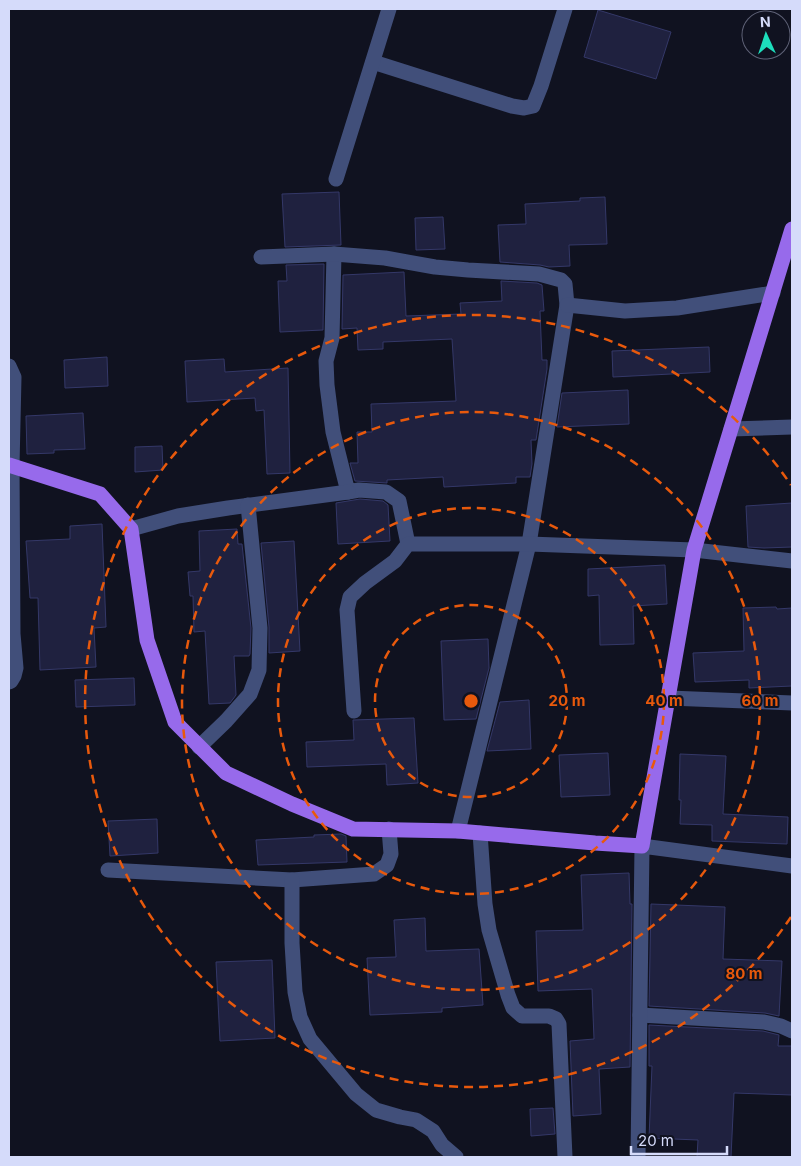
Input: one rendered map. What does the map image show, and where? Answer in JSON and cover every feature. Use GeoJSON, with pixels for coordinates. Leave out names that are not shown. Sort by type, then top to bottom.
{"type":"FeatureCollection","features":[{"type":"Feature","properties":{"kind":"main road"},"geometry":{"type":"LineString","coordinates":[[10,466],[100,494],[131,529],[147,640],[175,722],[226,773],[292,804],[353,829],[458,831],[642,846],[694,550],[792,229]]}},
{"type":"Feature","properties":{"kind":"street"},"geometry":{"type":"LineString","coordinates":[[336,179],[389,9]]}},
{"type":"Feature","properties":{"kind":"street"},"geometry":{"type":"LineString","coordinates":[[373,62],[512,106],[524,108],[532,106],[565,9]]}},
{"type":"Feature","properties":{"kind":"street"},"geometry":{"type":"LineString","coordinates":[[334,254],[332,338],[326,361],[327,385],[334,432],[348,492]]}},
{"type":"Feature","properties":{"kind":"street"},"geometry":{"type":"LineString","coordinates":[[261,257],[334,254],[385,258],[435,267],[539,274],[561,280],[565,284],[567,305],[529,544],[458,831]]}},
{"type":"Feature","properties":{"kind":"street"},"geometry":{"type":"LineString","coordinates":[[567,305],[625,311],[677,308],[773,293]]}},
{"type":"Feature","properties":{"kind":"street"},"geometry":{"type":"LineString","coordinates":[[9,366],[14,377],[10,466],[13,634],[16,668],[14,676],[9,682]]}},
{"type":"Feature","properties":{"kind":"street"},"geometry":{"type":"LineString","coordinates":[[731,429],[792,427]]}},
{"type":"Feature","properties":{"kind":"street"},"geometry":{"type":"LineString","coordinates":[[131,529],[178,516],[359,490],[386,492],[399,501],[408,544],[395,561],[365,583],[350,597],[347,610],[354,711]]}},
{"type":"Feature","properties":{"kind":"street"},"geometry":{"type":"LineString","coordinates":[[199,747],[226,722],[250,694],[259,670],[260,628],[248,505]]}},
{"type":"Feature","properties":{"kind":"street"},"geometry":{"type":"LineString","coordinates":[[408,544],[529,544],[694,550],[792,561]]}},
{"type":"Feature","properties":{"kind":"street"},"geometry":{"type":"LineString","coordinates":[[669,698],[792,702]]}},
{"type":"Feature","properties":{"kind":"street"},"geometry":{"type":"LineString","coordinates":[[108,870],[292,880],[374,874],[387,865],[390,854],[389,830]]}},
{"type":"Feature","properties":{"kind":"street"},"geometry":{"type":"LineString","coordinates":[[480,833],[485,904],[490,930],[513,1008],[522,1016],[549,1016],[556,1019],[559,1024],[565,1157]]}},
{"type":"Feature","properties":{"kind":"street"},"geometry":{"type":"LineString","coordinates":[[638,1157],[642,846],[792,866]]}},
{"type":"Feature","properties":{"kind":"street"},"geometry":{"type":"LineString","coordinates":[[292,880],[294,992],[300,1017],[310,1039],[356,1094],[376,1110],[416,1120],[433,1131],[442,1145],[456,1157]]}},
{"type":"Feature","properties":{"kind":"street"},"geometry":{"type":"LineString","coordinates":[[640,1015],[764,1022],[792,1031]]}},
{"type":"Feature","properties":{"kind":"building"},"geometry":{"type":"Polygon","coordinates":[[[598,10],[671,32],[656,79],[584,57],[598,10]]]}},
{"type":"Feature","properties":{"kind":"building"},"geometry":{"type":"Polygon","coordinates":[[[339,192],[341,245],[285,247],[282,194],[339,192]]]}},
{"type":"Feature","properties":{"kind":"building"},"geometry":{"type":"Polygon","coordinates":[[[605,197],[607,244],[569,245],[570,266],[549,267],[500,262],[498,225],[526,224],[525,204],[580,201],[580,198],[605,197]]]}},
{"type":"Feature","properties":{"kind":"building"},"geometry":{"type":"Polygon","coordinates":[[[443,217],[445,249],[416,250],[415,218],[443,217]]]}},
{"type":"Feature","properties":{"kind":"building"},"geometry":{"type":"Polygon","coordinates":[[[324,264],[323,330],[280,332],[278,281],[287,281],[286,265],[324,264]]]}},
{"type":"Feature","properties":{"kind":"building"},"geometry":{"type":"Polygon","coordinates":[[[404,272],[406,316],[461,314],[460,303],[502,301],[501,281],[537,283],[542,285],[544,311],[540,311],[542,360],[547,360],[547,369],[536,440],[531,440],[532,464],[530,477],[516,477],[516,483],[444,487],[443,477],[387,480],[387,483],[355,481],[350,463],[358,463],[357,432],[372,432],[371,404],[456,401],[452,339],[383,342],[383,349],[358,350],[357,328],[342,329],[343,275],[404,272]]]}},
{"type":"Feature","properties":{"kind":"building"},"geometry":{"type":"Polygon","coordinates":[[[709,347],[710,372],[613,377],[612,351],[709,347]]]}},
{"type":"Feature","properties":{"kind":"building"},"geometry":{"type":"Polygon","coordinates":[[[107,357],[108,386],[65,388],[64,360],[107,357]]]}},
{"type":"Feature","properties":{"kind":"building"},"geometry":{"type":"Polygon","coordinates":[[[224,359],[225,372],[288,368],[290,473],[267,474],[264,410],[256,411],[255,398],[187,402],[185,361],[224,359]]]}},
{"type":"Feature","properties":{"kind":"building"},"geometry":{"type":"Polygon","coordinates":[[[628,390],[629,424],[557,427],[562,393],[628,390]]]}},
{"type":"Feature","properties":{"kind":"building"},"geometry":{"type":"Polygon","coordinates":[[[83,413],[85,449],[54,450],[54,453],[27,454],[26,416],[83,413]]]}},
{"type":"Feature","properties":{"kind":"building"},"geometry":{"type":"Polygon","coordinates":[[[162,446],[163,470],[135,472],[135,447],[162,446]]]}},
{"type":"Feature","properties":{"kind":"building"},"geometry":{"type":"Polygon","coordinates":[[[360,499],[383,501],[388,505],[390,541],[338,544],[336,503],[360,499]]]}},
{"type":"Feature","properties":{"kind":"building"},"geometry":{"type":"Polygon","coordinates":[[[792,503],[792,547],[748,547],[746,506],[792,503]]]}},
{"type":"Feature","properties":{"kind":"building"},"geometry":{"type":"Polygon","coordinates":[[[102,524],[106,627],[94,628],[96,667],[40,670],[38,598],[30,598],[26,541],[70,539],[70,526],[102,524]]]}},
{"type":"Feature","properties":{"kind":"building"},"geometry":{"type":"Polygon","coordinates":[[[237,529],[238,544],[242,544],[251,628],[250,654],[249,656],[234,656],[236,695],[230,703],[209,704],[205,631],[194,632],[193,596],[190,596],[188,572],[200,571],[199,531],[237,529]]]}},
{"type":"Feature","properties":{"kind":"building"},"geometry":{"type":"Polygon","coordinates":[[[294,541],[300,651],[269,653],[269,627],[261,543],[294,541]]]}},
{"type":"Feature","properties":{"kind":"building"},"geometry":{"type":"Polygon","coordinates":[[[665,565],[667,604],[633,606],[634,644],[600,645],[599,595],[588,596],[588,569],[665,565]]]}},
{"type":"Feature","properties":{"kind":"building"},"geometry":{"type":"Polygon","coordinates":[[[776,607],[777,609],[792,608],[792,686],[749,688],[749,680],[695,682],[693,653],[744,651],[743,608],[776,607]]]}},
{"type":"Feature","properties":{"kind":"building"},"geometry":{"type":"Polygon","coordinates":[[[488,639],[489,668],[476,719],[444,720],[441,641],[488,639]]]}},
{"type":"Feature","properties":{"kind":"building"},"geometry":{"type":"Polygon","coordinates":[[[134,678],[135,705],[76,707],[75,680],[134,678]]]}},
{"type":"Feature","properties":{"kind":"building"},"geometry":{"type":"Polygon","coordinates":[[[529,700],[531,749],[487,751],[500,702],[529,700]]]}},
{"type":"Feature","properties":{"kind":"building"},"geometry":{"type":"Polygon","coordinates":[[[414,718],[418,783],[387,785],[386,764],[307,767],[306,742],[354,740],[353,720],[414,718]]]}},
{"type":"Feature","properties":{"kind":"building"},"geometry":{"type":"Polygon","coordinates":[[[608,753],[610,795],[561,797],[559,755],[608,753]]]}},
{"type":"Feature","properties":{"kind":"building"},"geometry":{"type":"Polygon","coordinates":[[[680,754],[726,756],[723,814],[788,817],[787,844],[712,841],[712,825],[680,824],[680,754]]]}},
{"type":"Feature","properties":{"kind":"building"},"geometry":{"type":"Polygon","coordinates":[[[157,819],[158,853],[110,856],[108,821],[157,819]]]}},
{"type":"Feature","properties":{"kind":"building"},"geometry":{"type":"Polygon","coordinates":[[[341,834],[346,836],[347,862],[258,865],[256,840],[341,834]]]}},
{"type":"Feature","properties":{"kind":"building"},"geometry":{"type":"Polygon","coordinates":[[[629,873],[630,904],[632,904],[630,1067],[599,1069],[601,1114],[573,1116],[570,1041],[594,1039],[592,989],[538,991],[536,931],[583,930],[581,875],[629,873]]]}},
{"type":"Feature","properties":{"kind":"building"},"geometry":{"type":"Polygon","coordinates":[[[651,904],[725,907],[723,959],[782,961],[779,1016],[765,1013],[649,1006],[651,904]]]}},
{"type":"Feature","properties":{"kind":"building"},"geometry":{"type":"Polygon","coordinates":[[[425,918],[426,951],[479,949],[483,1005],[442,1008],[442,1012],[370,1015],[367,958],[396,957],[394,920],[425,918]]]}},
{"type":"Feature","properties":{"kind":"building"},"geometry":{"type":"Polygon","coordinates":[[[272,960],[275,1038],[220,1041],[216,962],[272,960]]]}},
{"type":"Feature","properties":{"kind":"building"},"geometry":{"type":"Polygon","coordinates":[[[649,1025],[763,1031],[779,1035],[778,1046],[792,1046],[792,1095],[734,1093],[731,1157],[697,1157],[698,1140],[649,1138],[652,1066],[649,1066],[649,1025]]]}},
{"type":"Feature","properties":{"kind":"building"},"geometry":{"type":"Polygon","coordinates":[[[553,1108],[555,1134],[531,1136],[530,1109],[553,1108]]]}}]}
